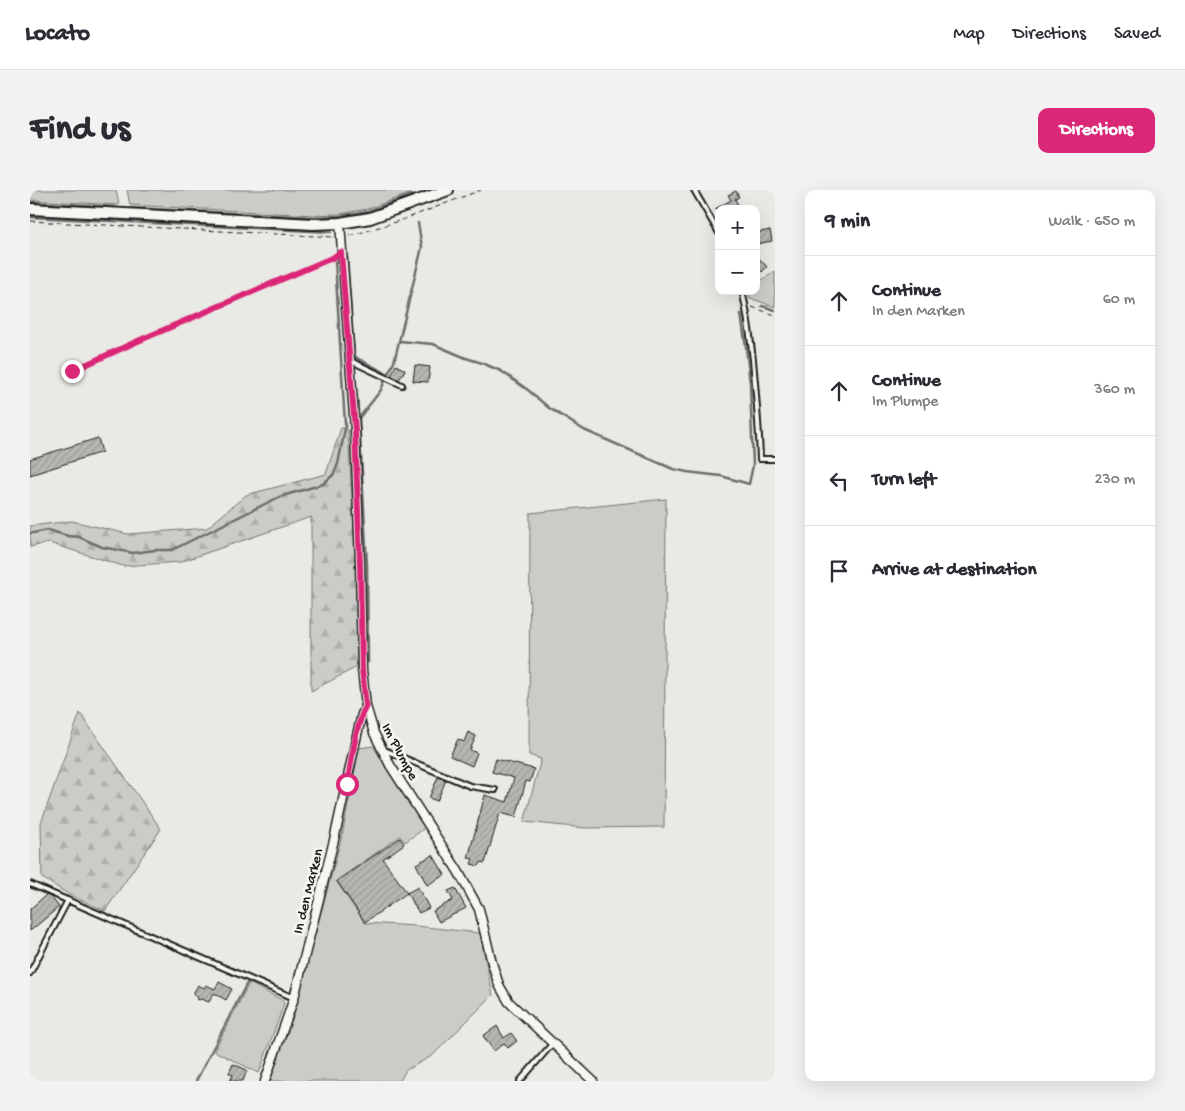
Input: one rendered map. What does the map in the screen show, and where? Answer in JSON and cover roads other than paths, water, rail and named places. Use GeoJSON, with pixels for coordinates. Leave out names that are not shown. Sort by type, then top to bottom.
{"type":"FeatureCollection","features":[{"type":"Feature","properties":{"kind":"main road"},"geometry":{"type":"LineString","coordinates":[[30,209],[314,224],[340,223],[370,218],[448,190]]}},
{"type":"Feature","properties":{"kind":"street","name":"Im Plumpe"},"geometry":{"type":"LineString","coordinates":[[340,223],[355,430],[362,669],[366,706],[374,732],[390,765],[458,871],[479,909],[499,985],[509,1002],[594,1081]]}},
{"type":"Feature","properties":{"kind":"street","name":"In den Marken"},"geometry":{"type":"LineString","coordinates":[[265,1081],[294,998],[335,836],[356,735],[366,706]]}},
{"type":"Feature","properties":{"kind":"street"},"geometry":{"type":"LineString","coordinates":[[356,735],[374,732]]}},
{"type":"Feature","properties":{"kind":"lane"},"geometry":{"type":"LineString","coordinates":[[694,190],[715,226]]}},
{"type":"Feature","properties":{"kind":"lane"},"geometry":{"type":"LineString","coordinates":[[743,295],[749,325],[758,414],[760,460],[775,459]]}},
{"type":"Feature","properties":{"kind":"lane"},"geometry":{"type":"LineString","coordinates":[[349,360],[402,385]]}},
{"type":"Feature","properties":{"kind":"lane"},"geometry":{"type":"LineString","coordinates":[[383,751],[387,750],[470,786],[495,790]]}},
{"type":"Feature","properties":{"kind":"lane"},"geometry":{"type":"LineString","coordinates":[[30,884],[294,998]]}},
{"type":"Feature","properties":{"kind":"lane"},"geometry":{"type":"LineString","coordinates":[[30,973],[68,900]]}},
{"type":"Feature","properties":{"kind":"lane"},"geometry":{"type":"LineString","coordinates":[[520,1081],[553,1044]]}},
{"type":"Feature","properties":{"kind":"waterway"},"geometry":{"type":"LineString","coordinates":[[132,208],[314,217],[340,216],[368,211],[412,195]]}},
{"type":"Feature","properties":{"kind":"waterway"},"geometry":{"type":"LineString","coordinates":[[30,202],[115,207]]}},
{"type":"Feature","properties":{"kind":"waterway"},"geometry":{"type":"LineString","coordinates":[[30,217],[331,232]]}},
{"type":"Feature","properties":{"kind":"waterway"},"geometry":{"type":"LineString","coordinates":[[387,376],[394,362],[422,247],[418,223]]}},
{"type":"Feature","properties":{"kind":"waterway"},"geometry":{"type":"LineString","coordinates":[[347,256],[354,355],[388,374]]}},
{"type":"Feature","properties":{"kind":"waterway"},"geometry":{"type":"LineString","coordinates":[[335,261],[345,424]]}},
{"type":"Feature","properties":{"kind":"waterway"},"geometry":{"type":"LineString","coordinates":[[762,306],[775,310]]}},
{"type":"Feature","properties":{"kind":"waterway"},"geometry":{"type":"LineString","coordinates":[[399,341],[433,344],[501,371],[549,408],[584,430],[673,469],[721,476],[749,484],[753,465],[750,383],[741,314]]}},
{"type":"Feature","properties":{"kind":"waterway"},"geometry":{"type":"LineString","coordinates":[[359,418],[381,390],[385,380]]}},
{"type":"Feature","properties":{"kind":"waterway"},"geometry":{"type":"LineString","coordinates":[[359,418],[367,564],[368,662]]}},
{"type":"Feature","properties":{"kind":"waterway"},"geometry":{"type":"LineString","coordinates":[[30,533],[48,530],[79,537],[102,547],[133,553],[172,550],[279,497],[323,484],[333,475],[338,464],[346,424]]}},
{"type":"Feature","properties":{"kind":"waterway"},"geometry":{"type":"LineString","coordinates":[[196,1081],[247,983]]}}]}
